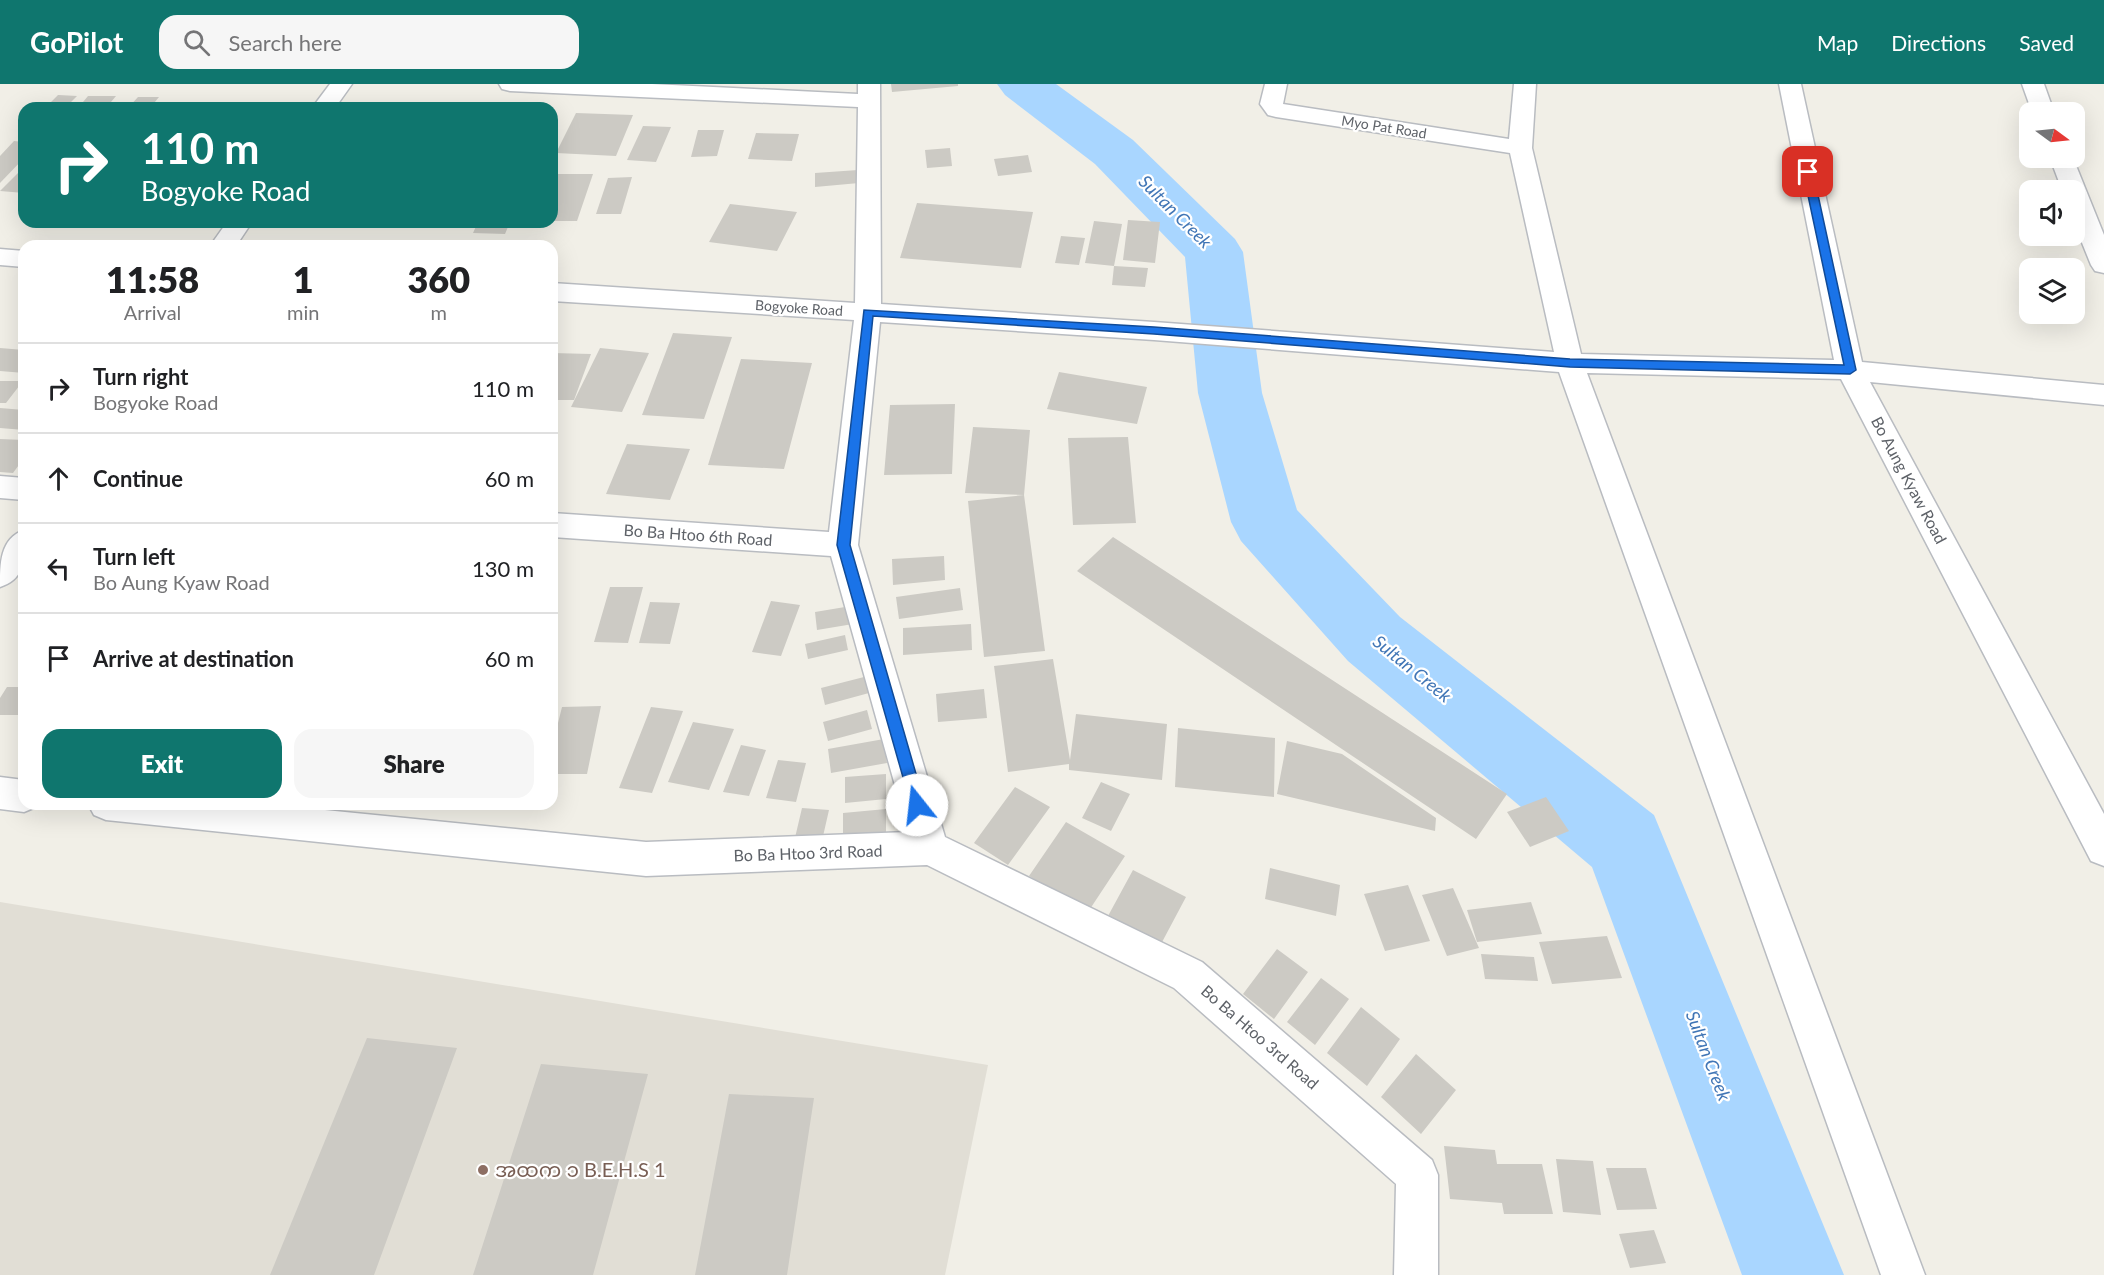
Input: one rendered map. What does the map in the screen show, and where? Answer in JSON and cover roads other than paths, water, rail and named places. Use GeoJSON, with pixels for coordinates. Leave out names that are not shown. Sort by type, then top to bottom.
{"type":"FeatureCollection","features":[{"type":"Feature","properties":{"kind":"street"},"geometry":{"type":"LineString","coordinates":[[328,102],[341,84]]}},
{"type":"Feature","properties":{"kind":"street"},"geometry":{"type":"LineString","coordinates":[[510,84],[869,92],[868,312],[843,545],[930,848]]}},
{"type":"Feature","properties":{"kind":"street","name":"Myo Pat Road"},"geometry":{"type":"LineString","coordinates":[[1276,84],[1271,105],[1276,110],[1520,148]]}},
{"type":"Feature","properties":{"kind":"street"},"geometry":{"type":"LineString","coordinates":[[1525,84],[1520,148],[1570,363],[1903,1275]]}},
{"type":"Feature","properties":{"kind":"street","name":"Bo Aung Kyaw Road"},"geometry":{"type":"LineString","coordinates":[[1790,84],[1850,370],[2104,849]]}},
{"type":"Feature","properties":{"kind":"street"},"geometry":{"type":"LineString","coordinates":[[2033,84],[2039,102]]}},
{"type":"Feature","properties":{"kind":"street"},"geometry":{"type":"LineString","coordinates":[[2085,218],[2104,265]]}},
{"type":"Feature","properties":{"kind":"street"},"geometry":{"type":"LineString","coordinates":[[0,257],[18,258]]}},
{"type":"Feature","properties":{"kind":"street","name":"Bogyoke Road"},"geometry":{"type":"LineString","coordinates":[[558,292],[1154,331],[1570,363],[1850,370],[2104,396]]}},
{"type":"Feature","properties":{"kind":"street"},"geometry":{"type":"LineString","coordinates":[[0,487],[18,488]]}},
{"type":"Feature","properties":{"kind":"street","name":"Bo Ba Htoo 6th Road"},"geometry":{"type":"LineString","coordinates":[[558,525],[843,545]]}},
{"type":"Feature","properties":{"kind":"street"},"geometry":{"type":"LineString","coordinates":[[0,574],[18,550]]}},
{"type":"Feature","properties":{"kind":"street"},"geometry":{"type":"LineString","coordinates":[[0,793],[18,795]]}},
{"type":"Feature","properties":{"kind":"street","name":"Bo Ba Htoo 3rd Road"},"geometry":{"type":"LineString","coordinates":[[165,810],[646,859],[930,848],[1188,975],[1417,1175],[1416,1275]]}},
{"type":"Feature","properties":{"kind":"waterway","name":"Sultan Creek"},"geometry":{"type":"LineString","coordinates":[[1023,84],[1114,152],[1214,252],[1230,393],[1266,522],[1374,639],[1625,842],[1793,1275]]}},
{"type":"Feature","properties":{"kind":"place","name":"အထက ၁ B.E.H.S 1"},"geometry":{"type":"Point","coordinates":[483,1170]}}]}
